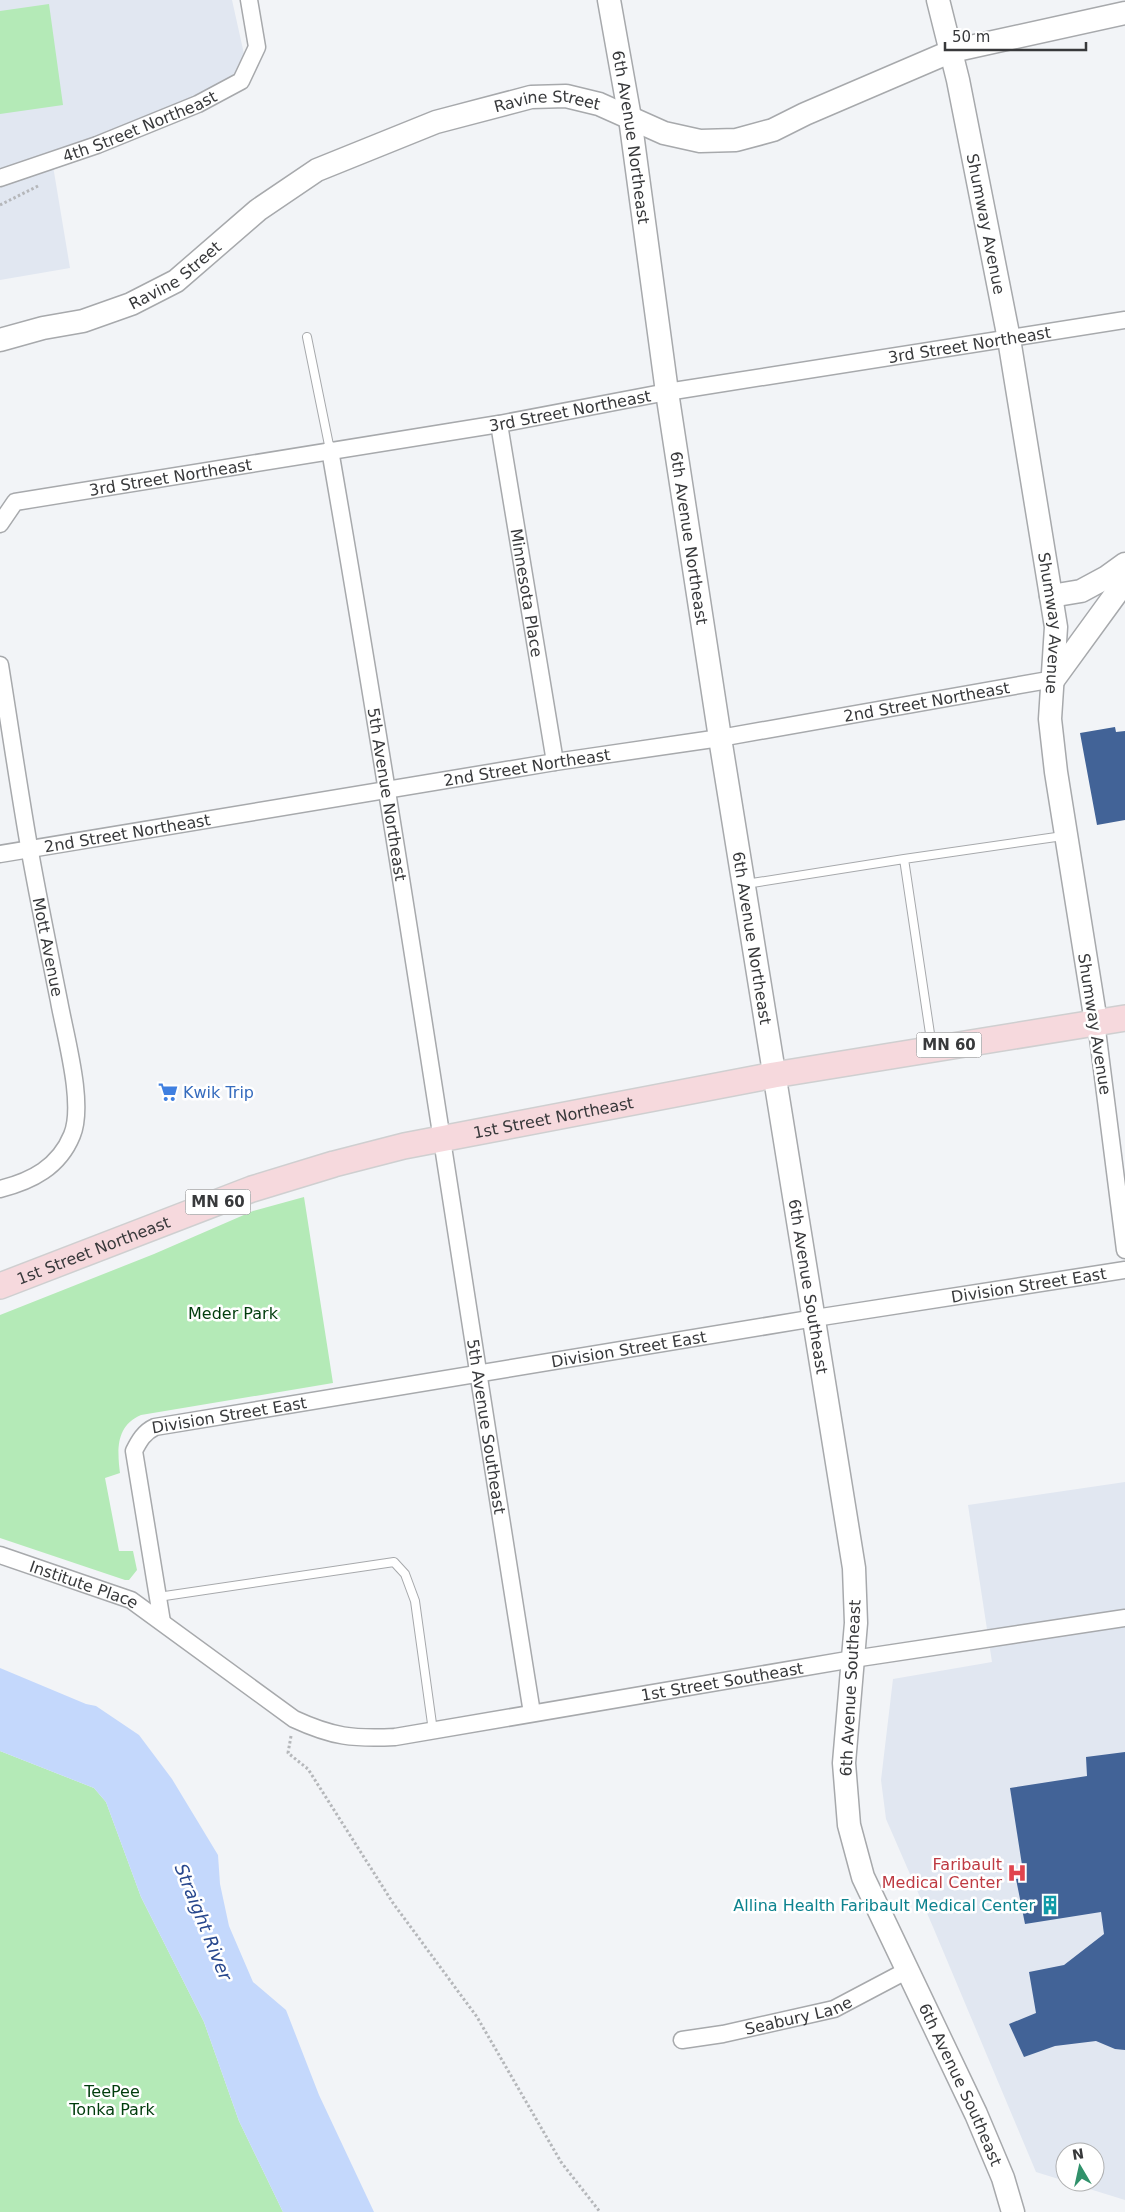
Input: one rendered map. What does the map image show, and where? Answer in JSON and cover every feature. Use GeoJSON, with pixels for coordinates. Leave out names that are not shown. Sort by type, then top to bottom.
{"type":"FeatureCollection","features":[{"type":"Feature","properties":{"kind":"main road","name":"1st Street Northeast"},"geometry":{"type":"LineString","coordinates":[[0,1286],[252,1189],[358,1157],[442,1138],[774,1075],[1125,1018]]}},
{"type":"Feature","properties":{"kind":"street","name":"4th Street Northeast"},"geometry":{"type":"LineString","coordinates":[[0,178],[97,145],[198,104],[241,81],[257,47],[249,0]]}},
{"type":"Feature","properties":{"kind":"street","name":"6th Avenue Northeast"},"geometry":{"type":"LineString","coordinates":[[609,0],[630,118],[667,392],[774,1075]]}},
{"type":"Feature","properties":{"kind":"street","name":"Shumway Avenue"},"geometry":{"type":"LineString","coordinates":[[938,0],[952,51],[1009,339],[1056,627],[1050,719],[1065,835],[1096,1022],[1125,1250]]}},
{"type":"Feature","properties":{"kind":"street","name":"Ravine Street"},"geometry":{"type":"LineString","coordinates":[[0,340],[43,328],[83,321],[131,304],[176,282],[258,210],[317,170],[436,122],[531,97],[566,96],[598,104],[672,135],[700,140],[736,140],[773,130],[805,114],[952,51],[1125,13]]}},
{"type":"Feature","properties":{"kind":"street","name":"3rd Street Northeast"},"geometry":{"type":"LineString","coordinates":[[0,524],[15,502],[499,424],[667,392],[1125,320]]}},
{"type":"Feature","properties":{"kind":"street","name":"Minnesota Place"},"geometry":{"type":"LineString","coordinates":[[499,424],[555,762]]}},
{"type":"Feature","properties":{"kind":"street","name":"5th Avenue Northeast"},"geometry":{"type":"LineString","coordinates":[[330,450],[442,1138]]}},
{"type":"Feature","properties":{"kind":"street"},"geometry":{"type":"LineString","coordinates":[[1051,596],[1081,591],[1107,577],[1125,564]]}},
{"type":"Feature","properties":{"kind":"street"},"geometry":{"type":"LineString","coordinates":[[1054,679],[1118,591],[1125,575]]}},
{"type":"Feature","properties":{"kind":"street","name":"Mott Avenue"},"geometry":{"type":"LineString","coordinates":[[0,665],[30,850],[70,1056],[77,1114],[73,1134],[64,1152],[46,1171],[24,1183],[0,1189]]}},
{"type":"Feature","properties":{"kind":"street","name":"2nd Street Northeast"},"geometry":{"type":"LineString","coordinates":[[0,854],[555,762],[720,738],[1054,679]]}},
{"type":"Feature","properties":{"kind":"street","name":"6th Avenue Southeast"},"geometry":{"type":"LineString","coordinates":[[774,1075],[854,1568],[856,1623],[844,1763],[849,1826],[863,1877],[906,1971],[976,2114],[1003,2178],[1013,2212]]}},
{"type":"Feature","properties":{"kind":"street","name":"5th Avenue Southeast"},"geometry":{"type":"LineString","coordinates":[[442,1138],[477,1373],[532,1713]]}},
{"type":"Feature","properties":{"kind":"street","name":"Division Street East"},"geometry":{"type":"LineString","coordinates":[[158,1597],[134,1451],[139,1440],[148,1430],[155,1427],[814,1318],[1125,1270]]}},
{"type":"Feature","properties":{"kind":"street","name":"Institute Place"},"geometry":{"type":"LineString","coordinates":[[0,1555],[131,1600],[294,1719]]}},
{"type":"Feature","properties":{"kind":"street"},"geometry":{"type":"LineString","coordinates":[[158,1597],[162,1622]]}},
{"type":"Feature","properties":{"kind":"street","name":"1st Street Southeast"},"geometry":{"type":"LineString","coordinates":[[294,1719],[320,1731],[357,1738],[395,1737],[853,1659],[1125,1618]]}},
{"type":"Feature","properties":{"kind":"street","name":"Seabury Lane"},"geometry":{"type":"LineString","coordinates":[[682,2040],[723,2034],[834,2009],[906,1971]]}},
{"type":"Feature","properties":{"kind":"lane"},"geometry":{"type":"LineString","coordinates":[[308,337],[330,450]]}},
{"type":"Feature","properties":{"kind":"lane"},"geometry":{"type":"LineString","coordinates":[[744,884],[1065,835]]}},
{"type":"Feature","properties":{"kind":"lane"},"geometry":{"type":"LineString","coordinates":[[904,859],[932,1048]]}},
{"type":"Feature","properties":{"kind":"lane"},"geometry":{"type":"LineString","coordinates":[[158,1597],[394,1562],[405,1574],[415,1600],[433,1731]]}},
{"type":"Feature","properties":{"kind":"path"},"geometry":{"type":"LineString","coordinates":[[0,205],[45,182]]}},
{"type":"Feature","properties":{"kind":"path"},"geometry":{"type":"LineString","coordinates":[[294,1719],[288,1753],[308,1769],[393,1902],[477,2017],[561,2162],[600,2212]]}},
{"type":"Feature","properties":{"kind":"shaded area"},"geometry":{"type":"Polygon","coordinates":[[[0,0],[232,0],[244,54],[241,81],[52,160],[70,268],[0,280],[0,0]]]}},
{"type":"Feature","properties":{"kind":"shaded area","name":"Faribault Medical Center"},"geometry":{"type":"Polygon","coordinates":[[[1125,1482],[1125,2200],[1099,2192],[1105,2192],[1105,2142],[1055,2142],[1055,2178],[1036,2172],[886,1819],[881,1780],[893,1679],[992,1662],[968,1505],[1125,1482]]]}},
{"type":"Feature","properties":{"kind":"green space"},"geometry":{"type":"Polygon","coordinates":[[[49,4],[63,105],[0,114],[0,11],[49,4]]]}},
{"type":"Feature","properties":{"kind":"green space","name":"Meder Park"},"geometry":{"type":"Polygon","coordinates":[[[304,1197],[333,1383],[141,1415],[127,1425],[120,1439],[118,1455],[120,1473],[105,1478],[119,1551],[133,1551],[137,1570],[129,1580],[0,1538],[0,1315],[154,1254],[253,1211],[304,1197]]]}},
{"type":"Feature","properties":{"kind":"green space","name":"TeePee Tonka Park"},"geometry":{"type":"Polygon","coordinates":[[[0,1751],[94,1788],[106,1802],[141,1897],[204,2022],[239,2121],[283,2212],[0,2212],[0,1751]]]}},
{"type":"Feature","properties":{"kind":"water","name":"Straight River"},"geometry":{"type":"Polygon","coordinates":[[[0,1668],[86,1704],[96,1706],[139,1735],[172,1779],[218,1855],[220,1884],[229,1926],[253,1982],[286,2010],[319,2095],[374,2212],[283,2212],[239,2121],[204,2022],[141,1897],[106,1802],[94,1788],[0,1751],[0,1668]]]}},
{"type":"Feature","properties":{"kind":"building"},"geometry":{"type":"Polygon","coordinates":[[[1115,727],[1116,732],[1125,731],[1125,820],[1097,825],[1080,733],[1115,727]]]}},
{"type":"Feature","properties":{"kind":"building","name":"Allina Health Faribault Medical Center"},"geometry":{"type":"Polygon","coordinates":[[[1125,1752],[1125,2050],[1115,2049],[1096,2041],[1055,2046],[1024,2057],[1009,2024],[1036,2013],[1029,1972],[1064,1965],[1104,1934],[1101,1912],[1025,1924],[1016,1879],[1024,1878],[1010,1788],[1087,1776],[1086,1757],[1125,1752]]]}},
{"type":"Feature","properties":{"kind":"place","name":"Kwik Trip"},"geometry":{"type":"Point","coordinates":[168,1092]}},
{"type":"Feature","properties":{"kind":"place","name":"Faribault Medical Center"},"geometry":{"type":"Point","coordinates":[1017,1873]}},
{"type":"Feature","properties":{"kind":"place","name":"Allina Health Faribault Medical Center"},"geometry":{"type":"Point","coordinates":[1050,1905]}}]}
